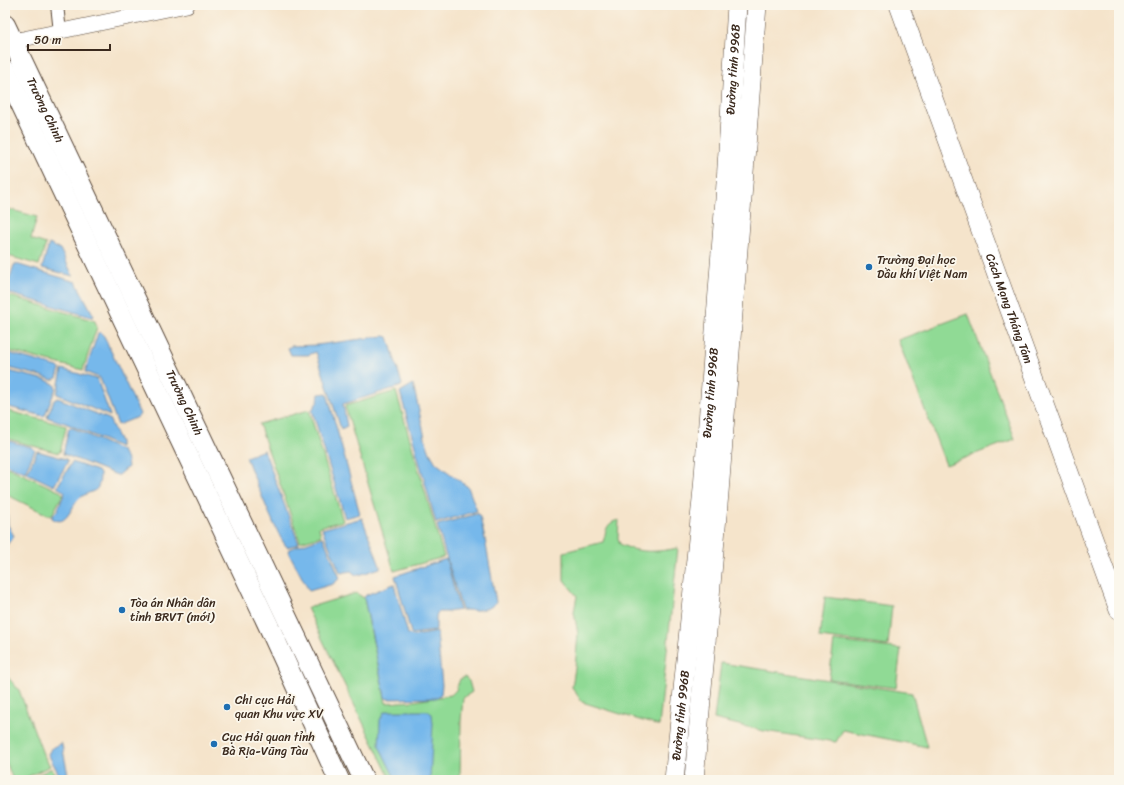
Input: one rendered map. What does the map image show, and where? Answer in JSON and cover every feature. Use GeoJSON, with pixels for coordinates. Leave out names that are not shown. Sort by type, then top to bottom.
{"type":"FeatureCollection","features":[{"type":"Feature","properties":{"kind":"highway","name":"Trường Chinh"},"geometry":{"type":"LineString","coordinates":[[8,37],[364,780]]}},
{"type":"Feature","properties":{"kind":"highway","name":"Trường Chinh"},"geometry":{"type":"LineString","coordinates":[[5,70],[272,633],[340,780]]}},
{"type":"Feature","properties":{"kind":"main road","name":"Đường tỉnh 996B"},"geometry":{"type":"LineString","coordinates":[[694,780],[711,491],[724,214],[737,5]]}},
{"type":"Feature","properties":{"kind":"main road","name":"Đường tỉnh 996B"},"geometry":{"type":"LineString","coordinates":[[674,780],[711,491],[739,251],[757,5]]}},
{"type":"Feature","properties":{"kind":"main road","name":"Cách Mạng Tháng Tám"},"geometry":{"type":"LineString","coordinates":[[900,6],[1119,610]]}},
{"type":"Feature","properties":{"kind":"street"},"geometry":{"type":"LineString","coordinates":[[56,5],[60,32]]}},
{"type":"Feature","properties":{"kind":"street"},"geometry":{"type":"LineString","coordinates":[[8,37],[60,32],[187,5]]}},
{"type":"Feature","properties":{"kind":"green space"},"geometry":{"type":"Polygon","coordinates":[[[5,208],[37,217],[31,239],[46,244],[39,265],[5,255],[5,208]]]}},
{"type":"Feature","properties":{"kind":"green space"},"geometry":{"type":"Polygon","coordinates":[[[10,296],[95,321],[97,327],[83,370],[5,350],[5,304],[7,298],[10,296]]]}},
{"type":"Feature","properties":{"kind":"green space"},"geometry":{"type":"Polygon","coordinates":[[[968,314],[1015,439],[946,465],[898,340],[968,314]]]}},
{"type":"Feature","properties":{"kind":"green space"},"geometry":{"type":"Polygon","coordinates":[[[396,391],[444,557],[394,571],[345,406],[396,391]]]}},
{"type":"Feature","properties":{"kind":"green space"},"geometry":{"type":"Polygon","coordinates":[[[5,410],[66,426],[60,452],[58,453],[5,438],[5,410]]]}},
{"type":"Feature","properties":{"kind":"green space"},"geometry":{"type":"Polygon","coordinates":[[[309,410],[343,521],[319,527],[321,536],[300,542],[259,424],[309,410]]]}},
{"type":"Feature","properties":{"kind":"green space"},"geometry":{"type":"Polygon","coordinates":[[[5,466],[63,494],[52,515],[50,516],[5,494],[5,466]]]}},
{"type":"Feature","properties":{"kind":"green space"},"geometry":{"type":"Polygon","coordinates":[[[619,520],[618,538],[620,544],[641,551],[678,548],[659,726],[582,702],[572,687],[578,634],[574,612],[577,596],[564,580],[564,552],[603,542],[609,525],[614,521],[619,520]]]}},
{"type":"Feature","properties":{"kind":"green space"},"geometry":{"type":"Polygon","coordinates":[[[356,593],[364,598],[386,703],[415,701],[451,695],[456,690],[460,679],[465,677],[469,681],[472,692],[463,698],[460,780],[391,780],[307,608],[356,593]]]}},
{"type":"Feature","properties":{"kind":"green space"},"geometry":{"type":"Polygon","coordinates":[[[825,597],[892,606],[888,646],[820,637],[825,597]]]}},
{"type":"Feature","properties":{"kind":"green space"},"geometry":{"type":"Polygon","coordinates":[[[834,641],[901,649],[896,688],[829,679],[834,641]]]}},
{"type":"Feature","properties":{"kind":"green space"},"geometry":{"type":"Polygon","coordinates":[[[721,663],[912,693],[927,747],[843,730],[836,742],[764,731],[714,719],[721,663]]]}},
{"type":"Feature","properties":{"kind":"green space"},"geometry":{"type":"Polygon","coordinates":[[[5,674],[19,690],[43,754],[50,766],[21,780],[13,780],[5,759],[5,674]]]}},
{"type":"Feature","properties":{"kind":"green space"},"geometry":{"type":"Polygon","coordinates":[[[52,769],[57,780],[28,780],[52,769]]]}},
{"type":"Feature","properties":{"kind":"water"},"geometry":{"type":"Polygon","coordinates":[[[49,244],[60,249],[73,276],[42,268],[49,244]]]}},
{"type":"Feature","properties":{"kind":"water"},"geometry":{"type":"Polygon","coordinates":[[[16,264],[76,282],[94,316],[91,317],[8,293],[5,295],[5,277],[10,278],[14,265],[16,264]]]}},
{"type":"Feature","properties":{"kind":"water"},"geometry":{"type":"Polygon","coordinates":[[[100,332],[104,336],[140,414],[138,417],[118,425],[100,378],[85,372],[98,333],[100,332]]]}},
{"type":"Feature","properties":{"kind":"water"},"geometry":{"type":"Polygon","coordinates":[[[384,336],[388,337],[402,384],[401,386],[343,404],[347,426],[341,429],[316,352],[308,355],[291,355],[288,348],[291,346],[317,345],[384,336]]]}},
{"type":"Feature","properties":{"kind":"water"},"geometry":{"type":"Polygon","coordinates":[[[5,352],[58,367],[60,369],[57,378],[52,380],[5,367],[5,352]]]}},
{"type":"Feature","properties":{"kind":"water"},"geometry":{"type":"Polygon","coordinates":[[[62,369],[97,379],[110,416],[57,394],[62,369]]]}},
{"type":"Feature","properties":{"kind":"water"},"geometry":{"type":"Polygon","coordinates":[[[5,370],[46,380],[54,384],[56,388],[45,415],[43,416],[5,406],[5,370]]]}},
{"type":"Feature","properties":{"kind":"water"},"geometry":{"type":"Polygon","coordinates":[[[413,384],[426,442],[430,453],[436,463],[468,487],[477,511],[436,523],[400,392],[413,384]]]}},
{"type":"Feature","properties":{"kind":"water"},"geometry":{"type":"Polygon","coordinates":[[[327,393],[360,514],[345,518],[312,410],[318,401],[319,394],[327,393]]]}},
{"type":"Feature","properties":{"kind":"water"},"geometry":{"type":"Polygon","coordinates":[[[58,398],[109,419],[120,442],[120,447],[65,423],[47,417],[54,400],[58,398]]]}},
{"type":"Feature","properties":{"kind":"water"},"geometry":{"type":"Polygon","coordinates":[[[69,428],[73,428],[122,451],[127,460],[128,467],[117,475],[63,454],[69,428]]]}},
{"type":"Feature","properties":{"kind":"water"},"geometry":{"type":"Polygon","coordinates":[[[5,440],[31,447],[35,450],[25,472],[5,464],[5,440]]]}},
{"type":"Feature","properties":{"kind":"water"},"geometry":{"type":"Polygon","coordinates":[[[264,450],[299,544],[287,547],[283,542],[246,457],[264,450]]]}},
{"type":"Feature","properties":{"kind":"water"},"geometry":{"type":"Polygon","coordinates":[[[37,451],[66,459],[68,461],[54,486],[27,473],[37,451]]]}},
{"type":"Feature","properties":{"kind":"water"},"geometry":{"type":"Polygon","coordinates":[[[72,462],[98,471],[100,474],[99,486],[97,489],[80,498],[65,518],[57,521],[52,517],[58,509],[65,492],[57,487],[72,462]]]}},
{"type":"Feature","properties":{"kind":"water"},"geometry":{"type":"Polygon","coordinates":[[[5,505],[7,506],[8,525],[14,536],[5,547],[5,505]]]}},
{"type":"Feature","properties":{"kind":"water"},"geometry":{"type":"Polygon","coordinates":[[[476,514],[480,517],[485,539],[496,602],[486,609],[462,610],[437,525],[476,514]]]}},
{"type":"Feature","properties":{"kind":"water"},"geometry":{"type":"Polygon","coordinates":[[[362,518],[380,568],[359,575],[356,575],[351,571],[341,573],[322,529],[362,518]]]}},
{"type":"Feature","properties":{"kind":"water"},"geometry":{"type":"Polygon","coordinates":[[[323,537],[340,578],[333,584],[309,591],[288,551],[289,549],[323,537]]]}},
{"type":"Feature","properties":{"kind":"water"},"geometry":{"type":"Polygon","coordinates":[[[446,559],[460,610],[438,612],[436,616],[435,631],[412,634],[395,576],[446,559]]]}},
{"type":"Feature","properties":{"kind":"water"},"geometry":{"type":"Polygon","coordinates":[[[394,584],[408,634],[414,636],[437,632],[442,685],[441,694],[436,698],[387,699],[385,697],[364,598],[366,595],[394,584]]]}},
{"type":"Feature","properties":{"kind":"water"},"geometry":{"type":"Polygon","coordinates":[[[428,711],[432,714],[433,724],[430,780],[396,780],[379,746],[380,720],[384,712],[428,711]]]}},
{"type":"Feature","properties":{"kind":"water"},"geometry":{"type":"Polygon","coordinates":[[[61,743],[69,780],[62,780],[48,754],[51,749],[61,743]]]}},
{"type":"Feature","properties":{"kind":"place","name":"Trường Đại học Dầu khí Việt Nam"},"geometry":{"type":"Point","coordinates":[869,267]}},
{"type":"Feature","properties":{"kind":"place","name":"Tòa án Nhân dân tỉnh BRVT (mới)"},"geometry":{"type":"Point","coordinates":[122,610]}},
{"type":"Feature","properties":{"kind":"place","name":"Chi cục Hải quan Khu vực XV"},"geometry":{"type":"Point","coordinates":[227,707]}},
{"type":"Feature","properties":{"kind":"place","name":"Cục Hải quan tỉnh Bà Rịa-Vũng Tàu"},"geometry":{"type":"Point","coordinates":[214,744]}}]}
